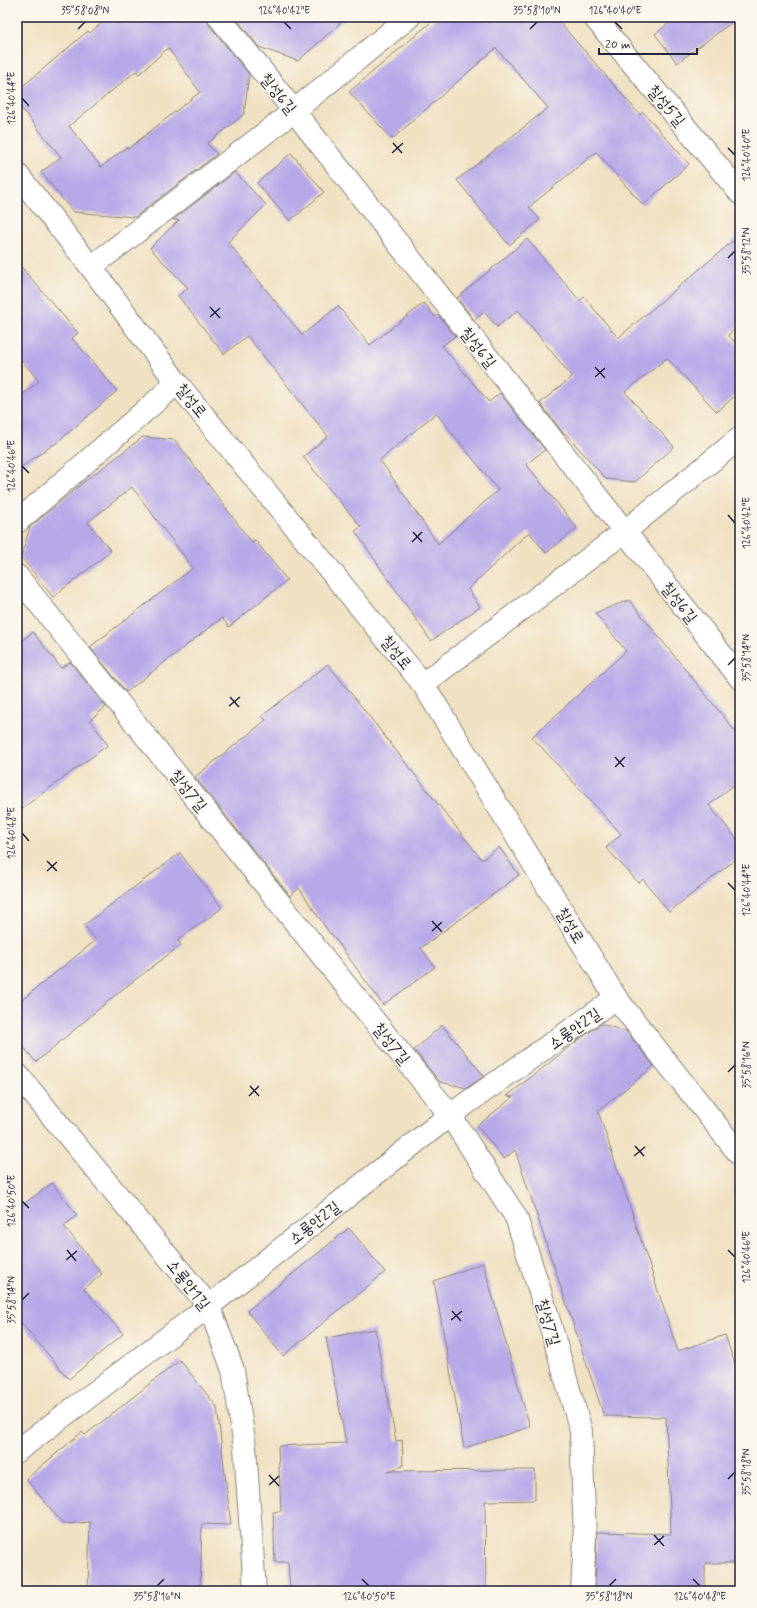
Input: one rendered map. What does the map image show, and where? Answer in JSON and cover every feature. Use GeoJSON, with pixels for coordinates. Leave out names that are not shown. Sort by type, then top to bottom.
{"type":"FeatureCollection","features":[{"type":"Feature","properties":{"kind":"street","name":"칠성6길"},"geometry":{"type":"LineString","coordinates":[[219,17],[294,110],[740,678]]}},
{"type":"Feature","properties":{"kind":"street"},"geometry":{"type":"LineString","coordinates":[[91,267],[294,110],[409,17]]}},
{"type":"Feature","properties":{"kind":"street","name":"칠성5길"},"geometry":{"type":"LineString","coordinates":[[594,17],[740,193]]}},
{"type":"Feature","properties":{"kind":"street","name":"칠성로"},"geometry":{"type":"LineString","coordinates":[[17,174],[91,267],[177,382],[423,684],[616,998],[740,1155]]}},
{"type":"Feature","properties":{"kind":"street"},"geometry":{"type":"LineString","coordinates":[[17,522],[177,382]]}},
{"type":"Feature","properties":{"kind":"street"},"geometry":{"type":"LineString","coordinates":[[423,684],[624,532],[740,438]]}},
{"type":"Feature","properties":{"kind":"street","name":"칠성7길"},"geometry":{"type":"LineString","coordinates":[[17,576],[450,1115],[516,1216],[581,1431],[585,1539],[582,1591]]}},
{"type":"Feature","properties":{"kind":"street","name":"소룡안2길"},"geometry":{"type":"LineString","coordinates":[[17,1451],[208,1306],[450,1115],[616,998]]}},
{"type":"Feature","properties":{"kind":"street","name":"소룡안1길"},"geometry":{"type":"LineString","coordinates":[[17,1074],[208,1306],[233,1370],[244,1447],[255,1591]]}},
{"type":"Feature","properties":{"kind":"building"},"geometry":{"type":"Polygon","coordinates":[[[108,17],[207,17],[209,25],[249,74],[244,114],[207,144],[217,154],[135,217],[73,212],[41,172],[61,157],[17,103],[17,91],[88,31],[90,33],[108,17]],[[168,48],[139,74],[136,71],[69,126],[101,167],[127,147],[128,149],[200,92],[168,48]]]}},
{"type":"Feature","properties":{"kind":"building"},"geometry":{"type":"Polygon","coordinates":[[[235,17],[347,17],[298,61],[259,47],[235,17]]]}},
{"type":"Feature","properties":{"kind":"building"},"geometry":{"type":"Polygon","coordinates":[[[437,17],[555,17],[640,115],[643,112],[689,164],[643,205],[596,152],[529,207],[540,220],[509,245],[457,180],[548,108],[496,48],[392,139],[349,92],[437,17]]]}},
{"type":"Feature","properties":{"kind":"building"},"geometry":{"type":"Polygon","coordinates":[[[677,17],[739,17],[677,63],[655,34],[677,17]]]}},
{"type":"Feature","properties":{"kind":"building"},"geometry":{"type":"Polygon","coordinates":[[[291,153],[324,192],[290,221],[257,183],[291,153]]]}},
{"type":"Feature","properties":{"kind":"building"},"geometry":{"type":"Polygon","coordinates":[[[235,172],[266,205],[228,242],[302,335],[338,306],[370,345],[424,303],[435,317],[438,315],[455,336],[442,346],[489,402],[500,393],[545,450],[526,464],[577,528],[546,553],[529,532],[468,589],[480,607],[431,641],[355,531],[361,527],[303,457],[328,436],[247,336],[224,354],[178,296],[188,288],[150,248],[179,220],[173,220],[235,172]],[[436,413],[380,460],[438,544],[498,490],[436,413]]]}},
{"type":"Feature","properties":{"kind":"building"},"geometry":{"type":"Polygon","coordinates":[[[740,235],[740,324],[728,335],[740,348],[740,391],[717,412],[667,358],[625,392],[674,447],[635,482],[606,479],[565,433],[564,434],[540,403],[572,377],[518,310],[497,327],[484,312],[474,320],[457,298],[527,239],[580,301],[584,297],[618,338],[740,235]]]}},
{"type":"Feature","properties":{"kind":"building"},"geometry":{"type":"Polygon","coordinates":[[[17,262],[78,333],[72,338],[117,391],[54,445],[17,470],[17,399],[39,381],[17,355],[17,262]]]}},
{"type":"Feature","properties":{"kind":"building"},"geometry":{"type":"Polygon","coordinates":[[[143,437],[175,440],[252,543],[255,540],[287,580],[229,627],[222,618],[126,692],[90,647],[193,568],[132,487],[88,522],[111,551],[53,597],[21,557],[30,527],[85,481],[143,437]]]}},
{"type":"Feature","properties":{"kind":"building"},"geometry":{"type":"Polygon","coordinates":[[[629,600],[740,737],[740,780],[709,805],[740,843],[740,856],[669,912],[643,879],[639,883],[606,848],[621,834],[532,737],[626,651],[595,613],[629,600]]]}},
{"type":"Feature","properties":{"kind":"building"},"geometry":{"type":"Polygon","coordinates":[[[33,632],[61,668],[70,662],[106,707],[90,720],[108,745],[17,812],[17,644],[33,632]]]}},
{"type":"Feature","properties":{"kind":"building"},"geometry":{"type":"Polygon","coordinates":[[[328,664],[482,860],[499,847],[519,875],[421,948],[435,967],[383,1005],[331,933],[330,934],[299,888],[290,896],[195,777],[266,720],[262,716],[328,664]]]}},
{"type":"Feature","properties":{"kind":"building"},"geometry":{"type":"Polygon","coordinates":[[[180,853],[222,908],[178,940],[181,945],[119,992],[36,1062],[17,1039],[17,1004],[96,940],[84,925],[180,853]]]}},
{"type":"Feature","properties":{"kind":"building"},"geometry":{"type":"Polygon","coordinates":[[[601,1024],[626,1031],[654,1066],[598,1111],[678,1351],[725,1335],[740,1379],[740,1563],[705,1563],[705,1589],[595,1587],[597,1532],[671,1534],[666,1417],[604,1416],[515,1150],[504,1159],[477,1126],[513,1097],[507,1096],[601,1024]]]}},
{"type":"Feature","properties":{"kind":"building"},"geometry":{"type":"Polygon","coordinates":[[[442,1025],[484,1076],[467,1088],[440,1082],[414,1050],[442,1025]]]}},
{"type":"Feature","properties":{"kind":"building"},"geometry":{"type":"Polygon","coordinates":[[[52,1183],[77,1215],[64,1226],[102,1274],[84,1289],[123,1334],[69,1379],[17,1318],[17,1209],[52,1183]]]}},
{"type":"Feature","properties":{"kind":"building"},"geometry":{"type":"Polygon","coordinates":[[[349,1228],[385,1272],[283,1356],[247,1311],[349,1228]]]}},
{"type":"Feature","properties":{"kind":"building"},"geometry":{"type":"Polygon","coordinates":[[[483,1263],[530,1427],[464,1448],[434,1281],[483,1263]]]}},
{"type":"Feature","properties":{"kind":"building"},"geometry":{"type":"Polygon","coordinates":[[[375,1329],[396,1441],[402,1440],[403,1466],[388,1471],[535,1470],[535,1500],[485,1501],[486,1591],[290,1591],[288,1562],[275,1562],[273,1512],[281,1511],[278,1446],[346,1443],[326,1338],[375,1329]]]}},
{"type":"Feature","properties":{"kind":"building"},"geometry":{"type":"Polygon","coordinates":[[[180,1360],[217,1407],[231,1525],[202,1524],[200,1591],[88,1591],[90,1522],[63,1524],[26,1479],[82,1432],[85,1435],[180,1360]]]}}]}
